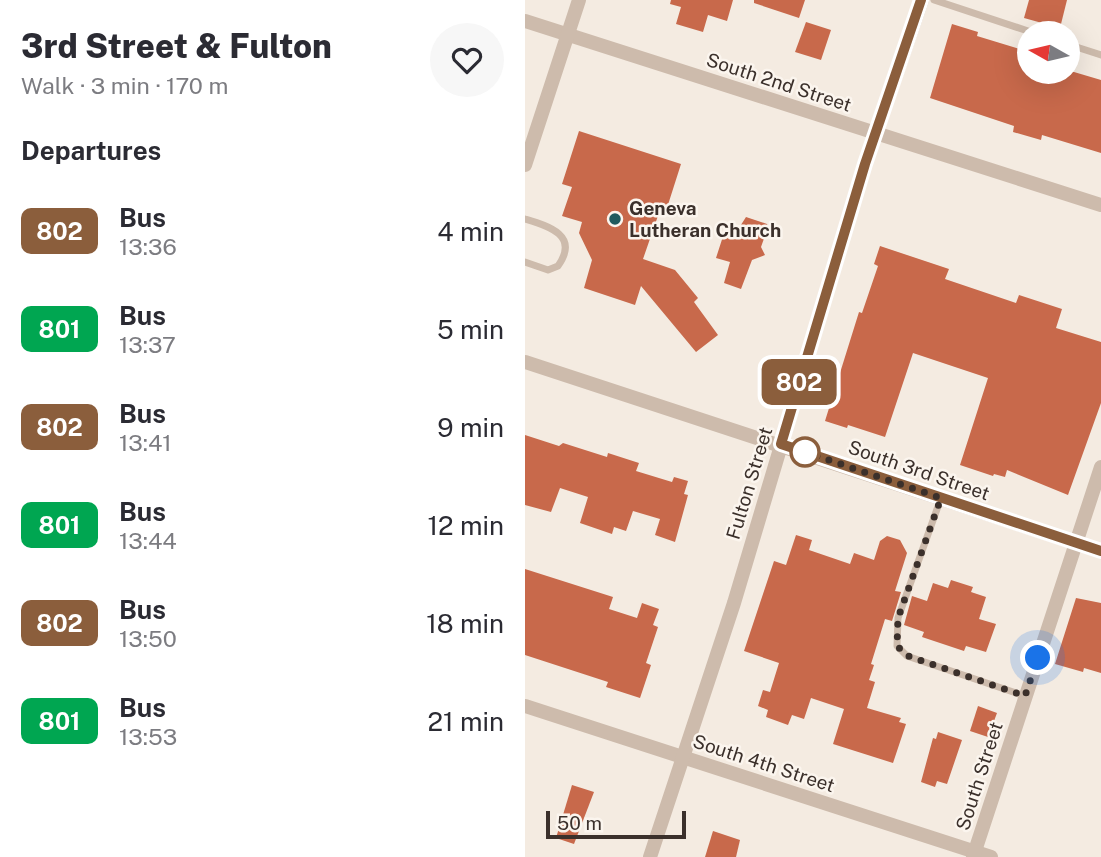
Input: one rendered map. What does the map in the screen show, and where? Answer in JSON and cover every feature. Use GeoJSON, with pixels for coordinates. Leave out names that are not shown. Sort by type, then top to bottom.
{"type":"FeatureCollection","features":[{"type":"Feature","properties":{"kind":"street"},"geometry":{"type":"LineString","coordinates":[[525,164],[579,0]]}},
{"type":"Feature","properties":{"kind":"street","name":"Fulton Street"},"geometry":{"type":"LineString","coordinates":[[650,857],[877,133],[922,0]]}},
{"type":"Feature","properties":{"kind":"street","name":"South 2nd Street"},"geometry":{"type":"LineString","coordinates":[[525,21],[1101,205]]}},
{"type":"Feature","properties":{"kind":"street","name":"South 3rd Street"},"geometry":{"type":"LineString","coordinates":[[525,362],[1101,551]]}},
{"type":"Feature","properties":{"kind":"street","name":"South Street"},"geometry":{"type":"LineString","coordinates":[[974,854],[1101,467]]}},
{"type":"Feature","properties":{"kind":"street","name":"South 4th Street"},"geometry":{"type":"LineString","coordinates":[[525,706],[974,854],[991,857]]}},
{"type":"Feature","properties":{"kind":"lane"},"geometry":{"type":"LineString","coordinates":[[934,0],[1017,27]]}},
{"type":"Feature","properties":{"kind":"lane"},"geometry":{"type":"LineString","coordinates":[[1080,48],[1101,55]]}},
{"type":"Feature","properties":{"kind":"lane"},"geometry":{"type":"LineString","coordinates":[[525,219],[556,229],[561,235],[565,253],[558,265],[548,270],[525,262]]}},
{"type":"Feature","properties":{"kind":"lane"},"geometry":{"type":"LineString","coordinates":[[941,498],[898,618],[897,646],[908,656],[1025,696]]}},
{"type":"Feature","properties":{"kind":"building"},"geometry":{"type":"Polygon","coordinates":[[[671,0],[733,0],[727,21],[708,15],[703,32],[676,24],[681,7],[670,4],[671,0]]]}},
{"type":"Feature","properties":{"kind":"building"},"geometry":{"type":"Polygon","coordinates":[[[754,0],[805,0],[799,18],[754,3],[754,0]]]}},
{"type":"Feature","properties":{"kind":"building"},"geometry":{"type":"Polygon","coordinates":[[[1029,0],[1067,0],[1062,21],[1035,21],[1024,18],[1029,0]]]}},
{"type":"Feature","properties":{"kind":"building"},"geometry":{"type":"Polygon","coordinates":[[[806,22],[831,30],[821,60],[795,52],[806,22]]]}},
{"type":"Feature","properties":{"kind":"building"},"geometry":{"type":"Polygon","coordinates":[[[952,24],[978,32],[977,36],[1017,48],[1017,84],[1080,84],[1080,74],[1101,80],[1101,153],[1042,135],[1041,140],[1013,132],[1014,126],[930,98],[952,24]]]}},
{"type":"Feature","properties":{"kind":"building","name":"Geneva Lutheran Church"},"geometry":{"type":"Polygon","coordinates":[[[579,131],[681,164],[666,211],[660,210],[643,259],[675,270],[698,298],[694,302],[718,335],[696,352],[641,286],[635,305],[584,288],[592,260],[579,233],[582,222],[562,216],[572,187],[562,184],[579,131]]]}},
{"type":"Feature","properties":{"kind":"building"},"geometry":{"type":"Polygon","coordinates":[[[746,217],[767,224],[768,227],[761,247],[765,255],[752,260],[741,289],[724,283],[730,262],[716,258],[727,224],[739,228],[746,217]]]}},
{"type":"Feature","properties":{"kind":"building"},"geometry":{"type":"Polygon","coordinates":[[[880,246],[949,269],[945,279],[1016,303],[1019,295],[1062,309],[1056,328],[1101,342],[1101,403],[1068,495],[1007,470],[1005,477],[993,476],[960,465],[988,378],[913,353],[885,437],[825,421],[859,312],[862,313],[878,266],[874,264],[880,246]]]}},
{"type":"Feature","properties":{"kind":"building"},"geometry":{"type":"Polygon","coordinates":[[[525,435],[559,446],[563,443],[607,457],[608,453],[639,463],[636,471],[672,482],[674,477],[688,481],[684,494],[688,495],[675,542],[655,535],[660,519],[633,511],[626,531],[614,527],[612,534],[580,523],[588,497],[560,488],[551,512],[525,505],[525,435]]]}},
{"type":"Feature","properties":{"kind":"building"},"geometry":{"type":"Polygon","coordinates":[[[796,535],[812,540],[809,550],[850,564],[854,553],[874,560],[880,541],[887,536],[900,540],[907,553],[895,591],[901,592],[892,621],[885,619],[871,664],[874,665],[869,680],[875,682],[867,708],[901,718],[899,722],[906,724],[893,763],[833,744],[844,709],[811,698],[804,719],[792,715],[788,725],[766,717],[768,710],[758,706],[763,690],[770,692],[779,663],[744,651],[774,561],[786,565],[796,535]]]}},
{"type":"Feature","properties":{"kind":"building"},"geometry":{"type":"Polygon","coordinates":[[[525,569],[613,597],[609,609],[637,618],[642,603],[659,609],[653,625],[658,627],[646,663],[651,665],[640,698],[606,687],[608,682],[525,655],[525,569]]]}},
{"type":"Feature","properties":{"kind":"building"},"geometry":{"type":"Polygon","coordinates":[[[951,580],[973,587],[971,592],[986,597],[979,619],[996,624],[986,652],[966,646],[964,651],[922,637],[924,632],[904,625],[912,596],[927,601],[933,583],[948,588],[951,580]]]}},
{"type":"Feature","properties":{"kind":"building"},"geometry":{"type":"Polygon","coordinates":[[[1076,598],[1101,603],[1101,673],[1084,668],[1083,672],[1055,664],[1076,598]]]}},
{"type":"Feature","properties":{"kind":"building"},"geometry":{"type":"Polygon","coordinates":[[[978,706],[997,713],[988,737],[970,731],[978,706]]]}},
{"type":"Feature","properties":{"kind":"building"},"geometry":{"type":"Polygon","coordinates":[[[938,732],[962,740],[947,784],[937,781],[935,787],[921,782],[933,738],[936,739],[938,732]]]}},
{"type":"Feature","properties":{"kind":"building"},"geometry":{"type":"Polygon","coordinates":[[[572,785],[594,792],[574,844],[556,838],[572,785]]]}},
{"type":"Feature","properties":{"kind":"building"},"geometry":{"type":"Polygon","coordinates":[[[713,831],[740,840],[736,857],[705,857],[713,831]]]}},
{"type":"Feature","properties":{"kind":"bus line","name":"802"},"geometry":{"type":"LineString","coordinates":[[921,0],[865,164],[781,444],[1101,551]]}},
{"type":"Feature","properties":{"kind":"place","name":"Geneva Lutheran Church"},"geometry":{"type":"Point","coordinates":[615,219]}},
{"type":"Feature","properties":{"kind":"route"},"geometry":{"type":"LineString","coordinates":[[805,452],[941,498],[910,580],[895,632],[897,646],[908,656],[1025,696],[1038,658]]}}]}
